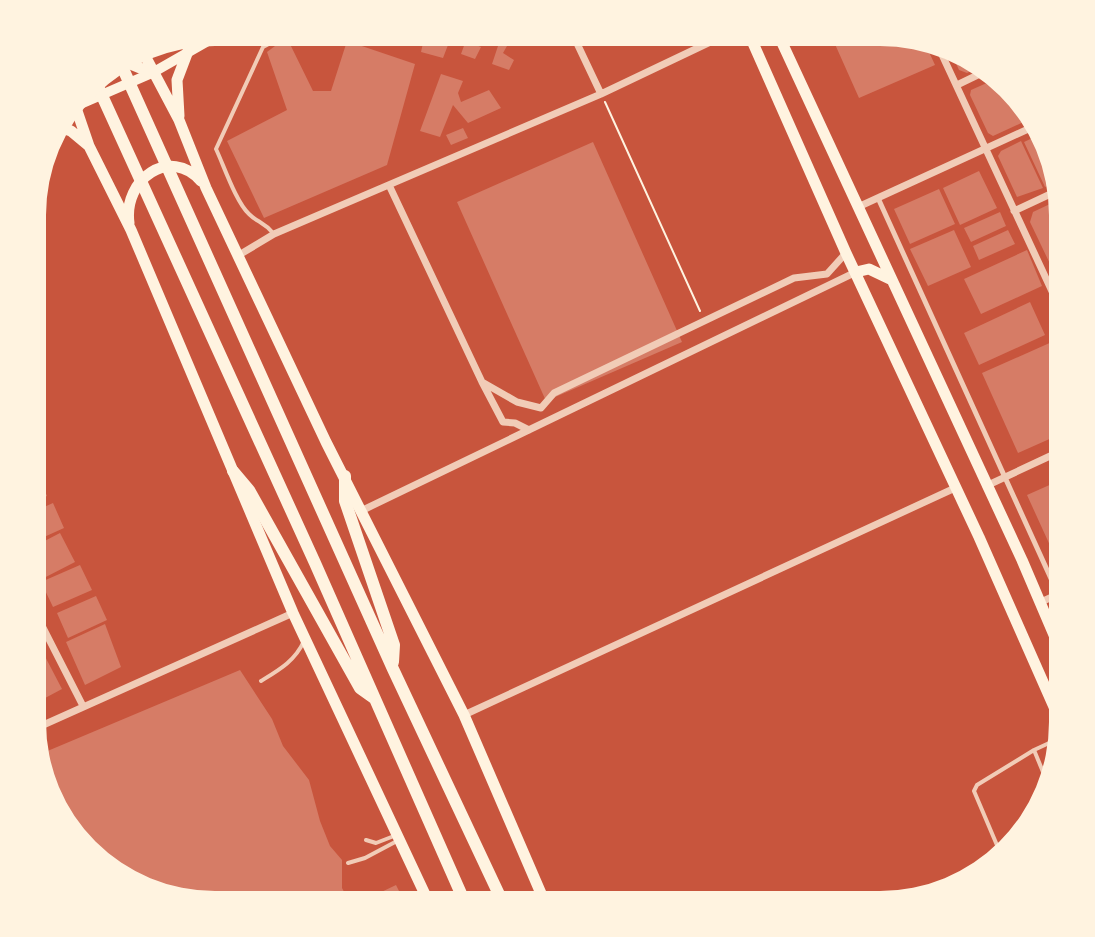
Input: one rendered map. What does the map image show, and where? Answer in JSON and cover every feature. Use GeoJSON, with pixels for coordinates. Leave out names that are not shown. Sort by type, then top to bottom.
{"type":"FeatureCollection","features":[{"type":"Feature","properties":{"kind":"highway"},"geometry":{"type":"LineString","coordinates":[[126,71],[393,669],[497,891]]}},
{"type":"Feature","properties":{"kind":"highway"},"geometry":{"type":"LineString","coordinates":[[100,92],[460,891]]}},
{"type":"Feature","properties":{"kind":"highway"},"geometry":{"type":"LineString","coordinates":[[233,471],[249,490],[360,688],[376,699]]}},
{"type":"Feature","properties":{"kind":"highway"},"geometry":{"type":"LineString","coordinates":[[345,476],[345,501],[394,645],[393,669]]}},
{"type":"Feature","properties":{"kind":"main road"},"geometry":{"type":"LineString","coordinates":[[754,46],[1049,693]]}},
{"type":"Feature","properties":{"kind":"main road"},"geometry":{"type":"LineString","coordinates":[[784,46],[1049,622]]}},
{"type":"Feature","properties":{"kind":"main road"},"geometry":{"type":"LineString","coordinates":[[95,97],[152,73],[188,48]]}},
{"type":"Feature","properties":{"kind":"main road"},"geometry":{"type":"LineString","coordinates":[[179,120],[177,80],[190,48]]}},
{"type":"Feature","properties":{"kind":"main road"},"geometry":{"type":"LineString","coordinates":[[147,60],[179,120],[206,188],[464,715],[540,891]]}},
{"type":"Feature","properties":{"kind":"main road"},"geometry":{"type":"LineString","coordinates":[[134,66],[152,73]]}},
{"type":"Feature","properties":{"kind":"main road"},"geometry":{"type":"LineString","coordinates":[[77,117],[131,230],[293,613],[423,891]]}},
{"type":"Feature","properties":{"kind":"main road"},"geometry":{"type":"LineString","coordinates":[[69,130],[89,146]]}},
{"type":"Feature","properties":{"kind":"main road"},"geometry":{"type":"LineString","coordinates":[[131,230],[129,200],[141,179],[150,172],[174,167],[186,170],[197,176],[206,188]]}},
{"type":"Feature","properties":{"kind":"main road"},"geometry":{"type":"LineString","coordinates":[[856,272],[869,269],[891,279]]}},
{"type":"Feature","properties":{"kind":"main road"},"geometry":{"type":"LineString","coordinates":[[1043,678],[1049,684]]}},
{"type":"Feature","properties":{"kind":"street"},"geometry":{"type":"LineString","coordinates":[[578,46],[601,94]]}},
{"type":"Feature","properties":{"kind":"street"},"geometry":{"type":"LineString","coordinates":[[239,255],[274,234],[601,94],[702,46]]}},
{"type":"Feature","properties":{"kind":"street"},"geometry":{"type":"LineString","coordinates":[[944,59],[1049,284]]}},
{"type":"Feature","properties":{"kind":"street"},"geometry":{"type":"LineString","coordinates":[[957,85],[976,76]]}},
{"type":"Feature","properties":{"kind":"street"},"geometry":{"type":"LineString","coordinates":[[858,207],[1026,130]]}},
{"type":"Feature","properties":{"kind":"street"},"geometry":{"type":"LineString","coordinates":[[389,185],[503,422],[515,423],[529,430]]}},
{"type":"Feature","properties":{"kind":"street"},"geometry":{"type":"LineString","coordinates":[[1014,211],[1048,195]]}},
{"type":"Feature","properties":{"kind":"street"},"geometry":{"type":"LineString","coordinates":[[878,198],[1049,570]]}},
{"type":"Feature","properties":{"kind":"street"},"geometry":{"type":"LineString","coordinates":[[482,382],[517,402],[541,408],[554,393],[794,278],[827,274],[846,253]]}},
{"type":"Feature","properties":{"kind":"street"},"geometry":{"type":"LineString","coordinates":[[363,510],[856,272]]}},
{"type":"Feature","properties":{"kind":"street"},"geometry":{"type":"LineString","coordinates":[[986,486],[1049,456]]}},
{"type":"Feature","properties":{"kind":"street"},"geometry":{"type":"LineString","coordinates":[[464,715],[955,488]]}},
{"type":"Feature","properties":{"kind":"street"},"geometry":{"type":"LineString","coordinates":[[1041,602],[1049,598]]}},
{"type":"Feature","properties":{"kind":"street"},"geometry":{"type":"LineString","coordinates":[[46,723],[293,613]]}},
{"type":"Feature","properties":{"kind":"street"},"geometry":{"type":"LineString","coordinates":[[46,633],[83,706]]}},
{"type":"Feature","properties":{"kind":"lane"},"geometry":{"type":"LineString","coordinates":[[265,46],[216,149],[241,203],[250,216],[264,221],[274,234]]}},
{"type":"Feature","properties":{"kind":"lane"},"geometry":{"type":"LineString","coordinates":[[261,681],[298,654],[305,639]]}},
{"type":"Feature","properties":{"kind":"lane"},"geometry":{"type":"LineString","coordinates":[[997,845],[974,791],[977,785],[1048,744]]}},
{"type":"Feature","properties":{"kind":"lane"},"geometry":{"type":"LineString","coordinates":[[1034,750],[1042,769]]}},
{"type":"Feature","properties":{"kind":"lane"},"geometry":{"type":"LineString","coordinates":[[366,840],[376,843],[398,837]]}},
{"type":"Feature","properties":{"kind":"lane"},"geometry":{"type":"LineString","coordinates":[[348,863],[365,858],[398,837]]}},
{"type":"Feature","properties":{"kind":"path"},"geometry":{"type":"LineString","coordinates":[[601,94],[704,322]]}},
{"type":"Feature","properties":{"kind":"building"},"geometry":{"type":"Polygon","coordinates":[[[275,46],[291,46],[313,91],[331,91],[345,46],[362,46],[415,64],[387,165],[264,218],[227,141],[287,110],[267,52],[275,46]]]}},
{"type":"Feature","properties":{"kind":"building"},"geometry":{"type":"Polygon","coordinates":[[[422,46],[448,46],[443,58],[421,52],[422,46]]]}},
{"type":"Feature","properties":{"kind":"building"},"geometry":{"type":"Polygon","coordinates":[[[464,46],[481,47],[475,59],[461,54],[464,46]]]}},
{"type":"Feature","properties":{"kind":"building"},"geometry":{"type":"Polygon","coordinates":[[[498,46],[507,46],[503,53],[514,60],[509,70],[492,64],[498,46]]]}},
{"type":"Feature","properties":{"kind":"building"},"geometry":{"type":"Polygon","coordinates":[[[836,46],[891,46],[930,54],[935,65],[859,98],[836,46]]]}},
{"type":"Feature","properties":{"kind":"building"},"geometry":{"type":"Polygon","coordinates":[[[956,64],[970,72],[967,73],[959,70],[956,64]]]}},
{"type":"Feature","properties":{"kind":"building"},"geometry":{"type":"Polygon","coordinates":[[[441,74],[463,81],[458,93],[461,102],[489,90],[501,108],[468,123],[453,105],[440,137],[420,131],[441,74]]]}},
{"type":"Feature","properties":{"kind":"building"},"geometry":{"type":"Polygon","coordinates":[[[986,84],[1000,95],[1022,123],[993,136],[988,133],[970,95],[971,90],[986,84]]]}},
{"type":"Feature","properties":{"kind":"building"},"geometry":{"type":"Polygon","coordinates":[[[463,128],[468,138],[451,145],[446,135],[463,128]]]}},
{"type":"Feature","properties":{"kind":"building"},"geometry":{"type":"Polygon","coordinates":[[[1032,140],[1046,186],[1045,187],[1024,142],[1032,140]]]}},
{"type":"Feature","properties":{"kind":"building"},"geometry":{"type":"Polygon","coordinates":[[[1021,141],[1043,188],[1017,197],[998,156],[1001,151],[1021,141]]]}},
{"type":"Feature","properties":{"kind":"building"},"geometry":{"type":"Polygon","coordinates":[[[593,142],[682,342],[546,401],[457,202],[593,142]]]}},
{"type":"Feature","properties":{"kind":"building"},"geometry":{"type":"Polygon","coordinates":[[[979,171],[997,208],[960,225],[943,188],[979,171]]]}},
{"type":"Feature","properties":{"kind":"building"},"geometry":{"type":"Polygon","coordinates":[[[939,189],[955,224],[910,244],[894,209],[939,189]]]}},
{"type":"Feature","properties":{"kind":"building"},"geometry":{"type":"Polygon","coordinates":[[[1049,204],[1049,262],[1030,222],[1033,212],[1049,204]]]}},
{"type":"Feature","properties":{"kind":"building"},"geometry":{"type":"Polygon","coordinates":[[[1000,212],[1006,226],[971,242],[964,228],[1000,212]]]}},
{"type":"Feature","properties":{"kind":"building"},"geometry":{"type":"Polygon","coordinates":[[[954,230],[971,267],[928,286],[910,249],[954,230]]]}},
{"type":"Feature","properties":{"kind":"building"},"geometry":{"type":"Polygon","coordinates":[[[1008,230],[1015,244],[979,260],[973,246],[1008,230]]]}},
{"type":"Feature","properties":{"kind":"building"},"geometry":{"type":"Polygon","coordinates":[[[1027,250],[1042,286],[981,314],[964,279],[1027,250]]]}},
{"type":"Feature","properties":{"kind":"building"},"geometry":{"type":"Polygon","coordinates":[[[1030,302],[1045,335],[979,365],[964,333],[1030,302]]]}},
{"type":"Feature","properties":{"kind":"building"},"geometry":{"type":"Polygon","coordinates":[[[1049,343],[1049,439],[1018,453],[982,373],[1049,343]]]}},
{"type":"Feature","properties":{"kind":"building"},"geometry":{"type":"Polygon","coordinates":[[[1049,485],[1049,543],[1027,495],[1049,485]]]}},
{"type":"Feature","properties":{"kind":"building"},"geometry":{"type":"Polygon","coordinates":[[[53,503],[64,528],[46,536],[46,506],[53,503]]]}},
{"type":"Feature","properties":{"kind":"building"},"geometry":{"type":"Polygon","coordinates":[[[60,533],[75,562],[46,577],[46,540],[60,533]]]}},
{"type":"Feature","properties":{"kind":"building"},"geometry":{"type":"Polygon","coordinates":[[[80,565],[92,590],[53,607],[46,592],[46,580],[80,565]]]}},
{"type":"Feature","properties":{"kind":"building"},"geometry":{"type":"Polygon","coordinates":[[[96,596],[107,620],[68,638],[57,613],[96,596]]]}},
{"type":"Feature","properties":{"kind":"building"},"geometry":{"type":"Polygon","coordinates":[[[105,624],[121,667],[85,685],[66,642],[105,624]]]}},
{"type":"Feature","properties":{"kind":"building"},"geometry":{"type":"Polygon","coordinates":[[[46,658],[62,689],[46,698],[46,658]]]}},
{"type":"Feature","properties":{"kind":"building"},"geometry":{"type":"Polygon","coordinates":[[[240,670],[272,719],[283,746],[309,780],[330,846],[342,860],[344,891],[204,891],[150,878],[121,863],[95,842],[81,825],[63,797],[48,751],[240,670]]]}},
{"type":"Feature","properties":{"kind":"building"},"geometry":{"type":"Polygon","coordinates":[[[396,885],[399,891],[383,891],[396,885]]]}}]}
